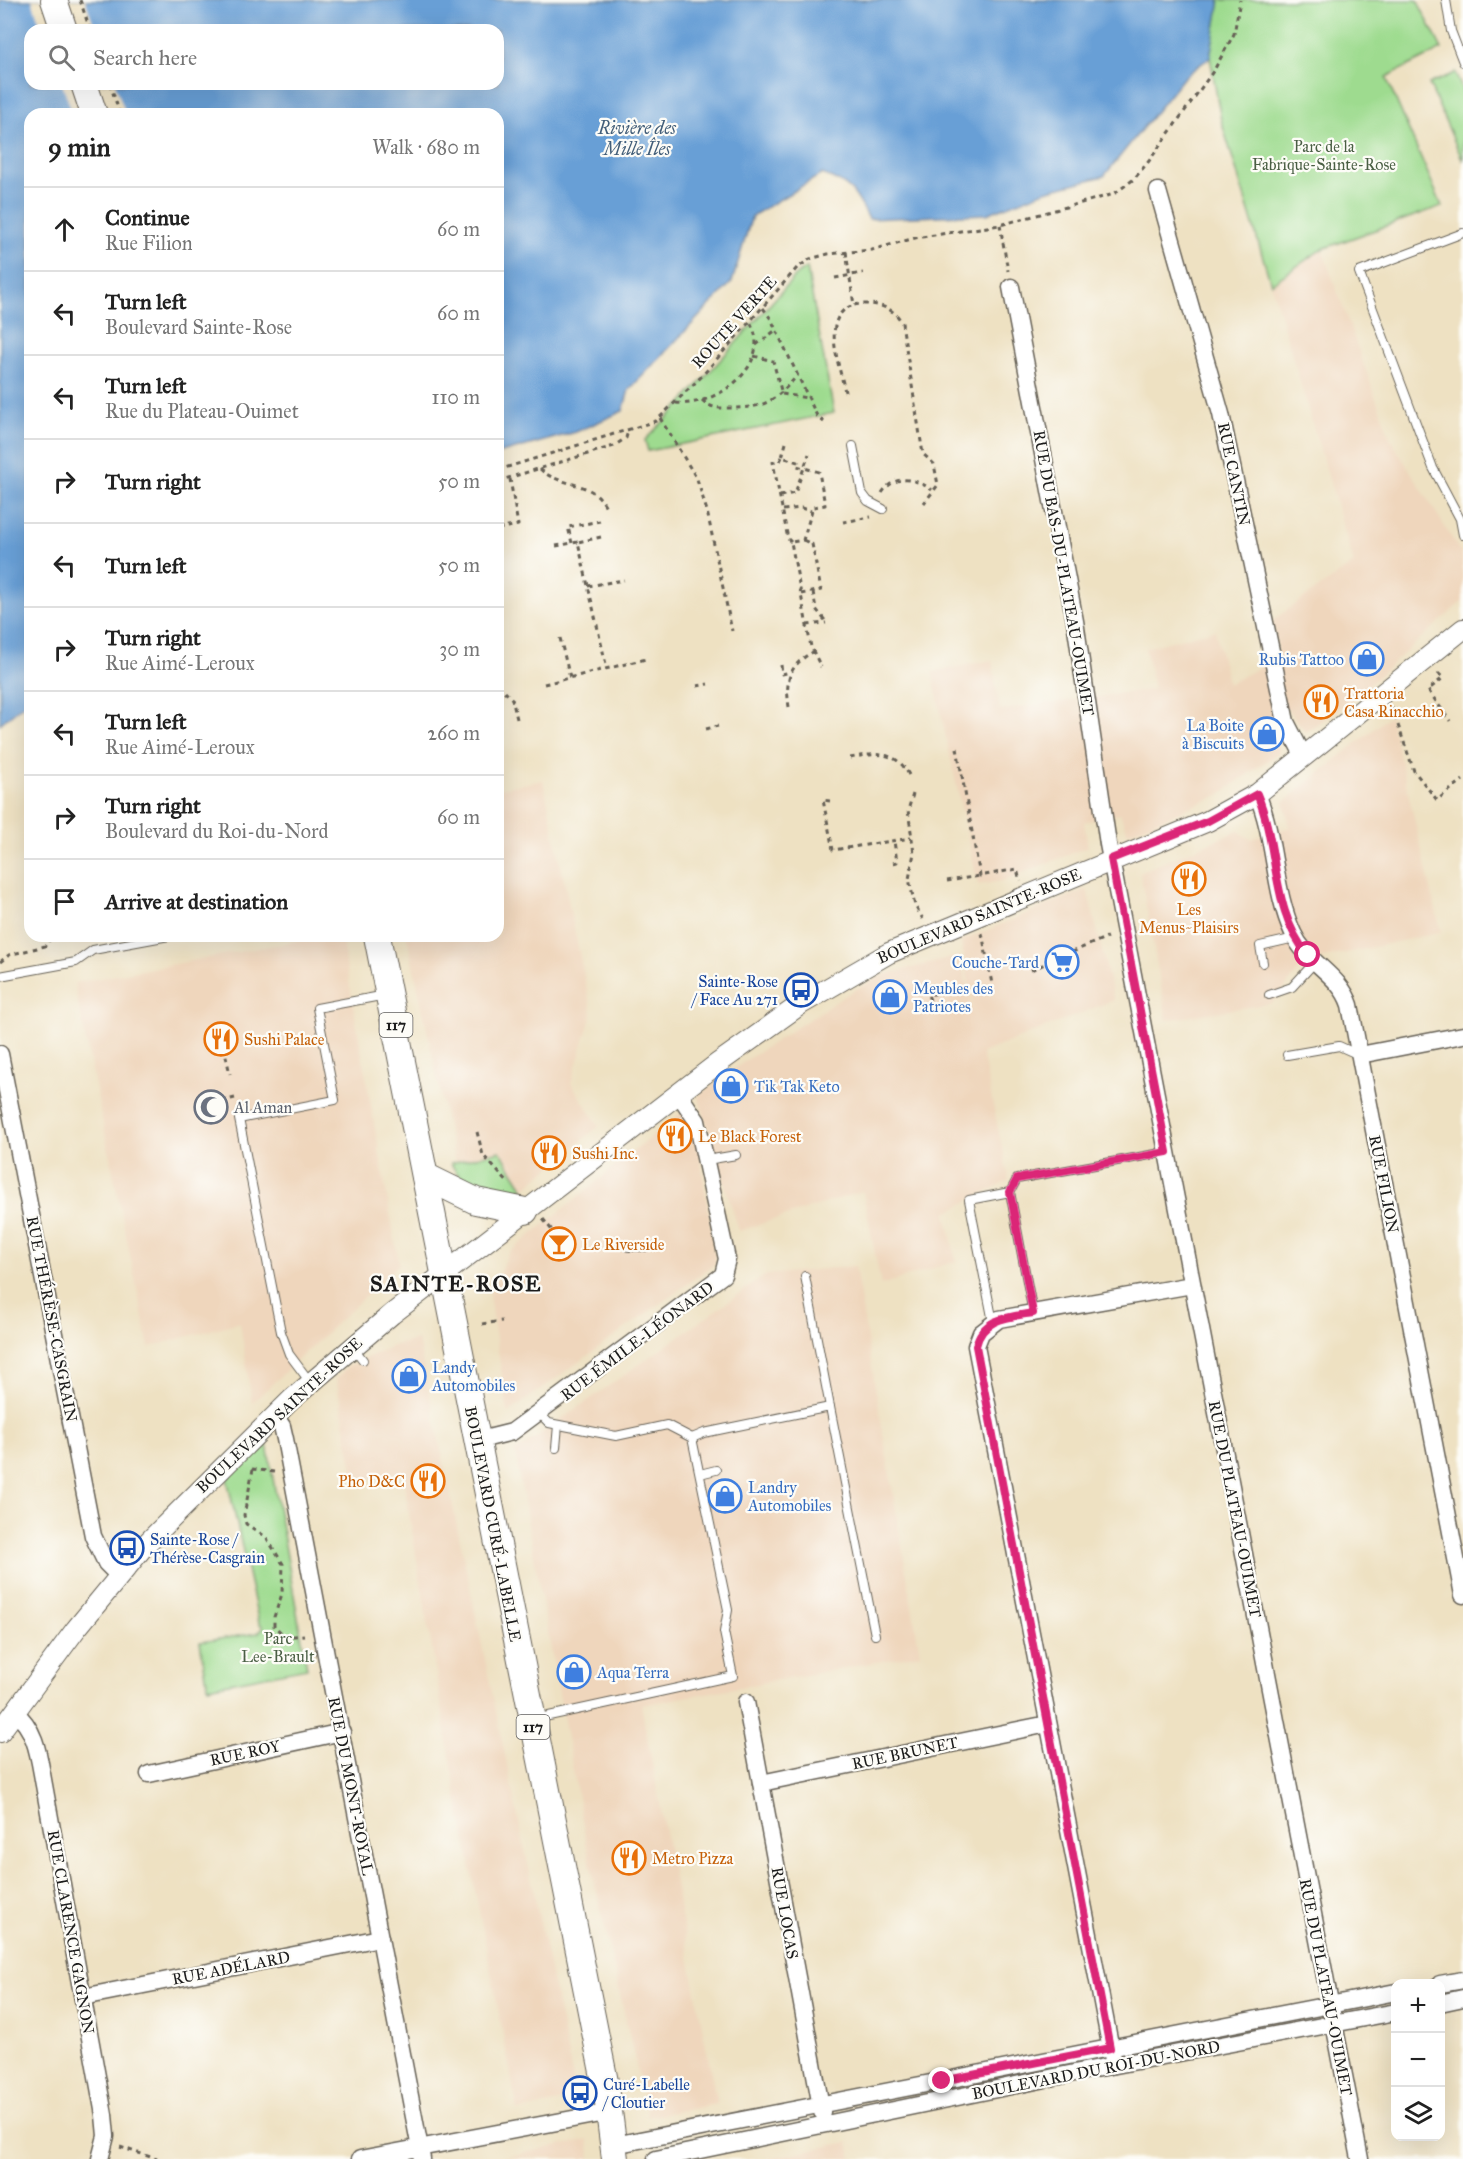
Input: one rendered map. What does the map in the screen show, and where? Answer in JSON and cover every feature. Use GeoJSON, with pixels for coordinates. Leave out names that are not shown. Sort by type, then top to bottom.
{"type":"FeatureCollection","features":[{"type":"Feature","properties":{"kind":"main road"},"geometry":{"type":"LineString","coordinates":[[54,0],[62,24]]}},
{"type":"Feature","properties":{"kind":"main road"},"geometry":{"type":"LineString","coordinates":[[86,90],[92,108]]}},
{"type":"Feature","properties":{"kind":"main road","name":"BOULEVARD CURÉ-LABELLE"},"geometry":{"type":"LineString","coordinates":[[378,942],[610,2112],[621,2151]]}},
{"type":"Feature","properties":{"kind":"main road"},"geometry":{"type":"LineString","coordinates":[[425,1176],[476,1201],[533,1214]]}},
{"type":"Feature","properties":{"kind":"street","name":"RUE CANTIN"},"geometry":{"type":"LineString","coordinates":[[1158,191],[1221,414],[1287,722],[1296,745],[1304,757]]}},
{"type":"Feature","properties":{"kind":"street","name":"RUE DU BAS-DU-PLATEAU-OUIMET"},"geometry":{"type":"LineString","coordinates":[[1010,282],[1075,621],[1111,859]]}},
{"type":"Feature","properties":{"kind":"street","name":"BOULEVARD SAINTE-ROSE"},"geometry":{"type":"LineString","coordinates":[[0,1732],[76,1629],[120,1577],[203,1485],[310,1382],[357,1353],[445,1273],[533,1214],[678,1093],[801,1004],[875,960],[925,936],[1208,821],[1257,794],[1463,628]]}},
{"type":"Feature","properties":{"kind":"street","name":"RUE FILION"},"geometry":{"type":"LineString","coordinates":[[1257,794],[1265,816],[1287,918],[1295,938],[1315,962],[1340,985],[1347,996],[1463,1595]]}},
{"type":"Feature","properties":{"kind":"street","name":"RUE DU PLATEAU-OUIMET"},"geometry":{"type":"LineString","coordinates":[[1111,859],[1360,2159]]}},
{"type":"Feature","properties":{"kind":"street"},"geometry":{"type":"LineString","coordinates":[[1360,1055],[1463,1035]]}},
{"type":"Feature","properties":{"kind":"street","name":"RUE THÉRÈSE-CASGRAIN"},"geometry":{"type":"LineString","coordinates":[[0,1054],[93,1536],[105,1563],[120,1577]]}},
{"type":"Feature","properties":{"kind":"street","name":"RUE ÉMILE-LÉONARD"},"geometry":{"type":"LineString","coordinates":[[476,1441],[504,1436],[539,1413],[723,1275],[727,1260],[707,1160],[697,1121],[678,1093]]}},
{"type":"Feature","properties":{"kind":"street"},"geometry":{"type":"LineString","coordinates":[[1114,2065],[977,1361],[978,1339],[993,1322],[1192,1285]]}},
{"type":"Feature","properties":{"kind":"street","name":"RUE DU MONT-ROYAL"},"geometry":{"type":"LineString","coordinates":[[275,1416],[282,1426],[285,1439],[421,2153]]}},
{"type":"Feature","properties":{"kind":"street","name":"RUE LOCAS"},"geometry":{"type":"LineString","coordinates":[[746,1702],[825,2124]]}},
{"type":"Feature","properties":{"kind":"street","name":"RUE CLARENCE GAGNON"},"geometry":{"type":"LineString","coordinates":[[15,1712],[28,1725],[34,1740],[83,1997],[105,2126],[100,2159]]}},
{"type":"Feature","properties":{"kind":"street","name":"RUE BRUNET"},"geometry":{"type":"LineString","coordinates":[[761,1783],[1048,1724]]}},
{"type":"Feature","properties":{"kind":"street","name":"RUE ROY"},"geometry":{"type":"LineString","coordinates":[[149,1774],[342,1732]]}},
{"type":"Feature","properties":{"kind":"street","name":"RUE ADÉLARD"},"geometry":{"type":"LineString","coordinates":[[83,1997],[380,1938]]}},
{"type":"Feature","properties":{"kind":"street"},"geometry":{"type":"LineString","coordinates":[[1445,1983],[1463,1980]]}},
{"type":"Feature","properties":{"kind":"street","name":"BOULEVARD DU ROI-DU-NORD"},"geometry":{"type":"LineString","coordinates":[[621,2151],[820,2103],[1391,1993]]}},
{"type":"Feature","properties":{"kind":"street"},"geometry":{"type":"LineString","coordinates":[[1445,2002],[1463,1998]]}},
{"type":"Feature","properties":{"kind":"street","name":"BOULEVARD DU ROI-DU-NORD"},"geometry":{"type":"LineString","coordinates":[[656,2159],[1114,2065],[1391,2013]]}},
{"type":"Feature","properties":{"kind":"street"},"geometry":{"type":"LineString","coordinates":[[360,2159],[421,2153],[610,2112]]}},
{"type":"Feature","properties":{"kind":"lane"},"geometry":{"type":"LineString","coordinates":[[1446,0],[1451,31],[1463,62]]}},
{"type":"Feature","properties":{"kind":"lane"},"geometry":{"type":"LineString","coordinates":[[1463,233],[1359,272],[1433,468],[1460,519],[1463,535]]}},
{"type":"Feature","properties":{"kind":"lane"},"geometry":{"type":"LineString","coordinates":[[853,446],[862,493],[882,512]]}},
{"type":"Feature","properties":{"kind":"lane"},"geometry":{"type":"LineString","coordinates":[[1263,963],[1260,946],[1295,938]]}},
{"type":"Feature","properties":{"kind":"lane"},"geometry":{"type":"LineString","coordinates":[[0,976],[76,962],[93,950],[137,942]]}},
{"type":"Feature","properties":{"kind":"lane"},"geometry":{"type":"LineString","coordinates":[[1269,995],[1292,987],[1315,962]]}},
{"type":"Feature","properties":{"kind":"lane"},"geometry":{"type":"LineString","coordinates":[[310,1382],[289,1354],[281,1332],[239,1119],[335,1100],[317,1008],[390,994]]}},
{"type":"Feature","properties":{"kind":"lane"},"geometry":{"type":"LineString","coordinates":[[1287,1055],[1339,1046],[1360,1055]]}},
{"type":"Feature","properties":{"kind":"lane"},"geometry":{"type":"LineString","coordinates":[[1033,1313],[1010,1192],[1017,1179],[1167,1152]]}},
{"type":"Feature","properties":{"kind":"lane"},"geometry":{"type":"LineString","coordinates":[[707,1160],[736,1155]]}},
{"type":"Feature","properties":{"kind":"lane"},"geometry":{"type":"LineString","coordinates":[[993,1322],[969,1200],[1010,1192]]}},
{"type":"Feature","properties":{"kind":"lane"},"geometry":{"type":"LineString","coordinates":[[628,1248],[646,1247]]}},
{"type":"Feature","properties":{"kind":"lane"},"geometry":{"type":"LineString","coordinates":[[805,1276],[875,1635]]}},
{"type":"Feature","properties":{"kind":"lane"},"geometry":{"type":"LineString","coordinates":[[692,1438],[704,1433],[830,1407]]}},
{"type":"Feature","properties":{"kind":"lane"},"geometry":{"type":"LineString","coordinates":[[532,1720],[734,1676],[724,1632],[728,1610],[692,1438],[667,1425],[616,1436],[549,1423],[539,1413]]}},
{"type":"Feature","properties":{"kind":"lane"},"geometry":{"type":"LineString","coordinates":[[556,1448],[558,1425]]}},
{"type":"Feature","properties":{"kind":"lane"},"geometry":{"type":"LineString","coordinates":[[700,1474],[716,1470]]}},
{"type":"Feature","properties":{"kind":"path"},"geometry":{"type":"LineString","coordinates":[[80,0],[88,24]]}},
{"type":"Feature","properties":{"kind":"path","name":"ROUTE VERTE"},"geometry":{"type":"LineString","coordinates":[[504,468],[628,431],[660,418],[804,263],[819,256],[872,250],[915,238],[1000,225],[1114,194],[1134,179],[1214,70],[1234,34],[1240,0]]}},
{"type":"Feature","properties":{"kind":"path"},"geometry":{"type":"LineString","coordinates":[[112,90],[118,108]]}},
{"type":"Feature","properties":{"kind":"path"},"geometry":{"type":"LineString","coordinates":[[1000,225],[1010,282]]}},
{"type":"Feature","properties":{"kind":"path"},"geometry":{"type":"LineString","coordinates":[[846,252],[854,305]]}},
{"type":"Feature","properties":{"kind":"path"},"geometry":{"type":"LineString","coordinates":[[835,278],[863,273]]}},
{"type":"Feature","properties":{"kind":"path"},"geometry":{"type":"LineString","coordinates":[[845,392],[834,325],[839,313],[854,305],[883,306],[896,314],[902,323],[923,454],[934,464],[938,485],[924,503]]}},
{"type":"Feature","properties":{"kind":"path"},"geometry":{"type":"LineString","coordinates":[[763,308],[817,416],[824,422]]}},
{"type":"Feature","properties":{"kind":"path"},"geometry":{"type":"LineString","coordinates":[[676,403],[684,404],[702,400],[729,388],[746,373],[756,346],[750,322]]}},
{"type":"Feature","properties":{"kind":"path"},"geometry":{"type":"LineString","coordinates":[[756,346],[776,330]]}},
{"type":"Feature","properties":{"kind":"path"},"geometry":{"type":"LineString","coordinates":[[754,356],[773,361],[784,396],[808,398]]}},
{"type":"Feature","properties":{"kind":"path"},"geometry":{"type":"LineString","coordinates":[[702,400],[718,410],[753,408],[763,405],[781,392],[798,375]]}},
{"type":"Feature","properties":{"kind":"path"},"geometry":{"type":"LineString","coordinates":[[660,418],[697,479],[707,511],[732,631]]}},
{"type":"Feature","properties":{"kind":"path"},"geometry":{"type":"LineString","coordinates":[[504,480],[614,446],[626,438],[628,431]]}},
{"type":"Feature","properties":{"kind":"path"},"geometry":{"type":"LineString","coordinates":[[786,443],[780,461],[773,462],[813,652],[821,667]]}},
{"type":"Feature","properties":{"kind":"path"},"geometry":{"type":"LineString","coordinates":[[780,496],[795,493],[809,454]]}},
{"type":"Feature","properties":{"kind":"path"},"geometry":{"type":"LineString","coordinates":[[782,457],[798,462],[797,466],[819,472],[825,505],[813,507],[803,540]]}},
{"type":"Feature","properties":{"kind":"path"},"geometry":{"type":"LineString","coordinates":[[540,469],[549,476],[591,489],[606,507]]}},
{"type":"Feature","properties":{"kind":"path"},"geometry":{"type":"LineString","coordinates":[[504,528],[518,525],[510,478]]}},
{"type":"Feature","properties":{"kind":"path"},"geometry":{"type":"LineString","coordinates":[[882,492],[893,483],[906,479],[920,482],[932,490]]}},
{"type":"Feature","properties":{"kind":"path"},"geometry":{"type":"LineString","coordinates":[[783,510],[801,508],[811,511]]}},
{"type":"Feature","properties":{"kind":"path"},"geometry":{"type":"LineString","coordinates":[[843,522],[882,512]]}},
{"type":"Feature","properties":{"kind":"path"},"geometry":{"type":"LineString","coordinates":[[572,543],[568,527],[600,521]]}},
{"type":"Feature","properties":{"kind":"path"},"geometry":{"type":"LineString","coordinates":[[556,546],[601,537]]}},
{"type":"Feature","properties":{"kind":"path"},"geometry":{"type":"LineString","coordinates":[[791,542],[803,540],[812,544],[820,590],[801,594]]}},
{"type":"Feature","properties":{"kind":"path"},"geometry":{"type":"LineString","coordinates":[[578,542],[607,669]]}},
{"type":"Feature","properties":{"kind":"path"},"geometry":{"type":"LineString","coordinates":[[588,586],[624,580]]}},
{"type":"Feature","properties":{"kind":"path"},"geometry":{"type":"LineString","coordinates":[[807,625],[827,623],[816,609],[813,592]]}},
{"type":"Feature","properties":{"kind":"path"},"geometry":{"type":"LineString","coordinates":[[560,638],[570,678]]}},
{"type":"Feature","properties":{"kind":"path"},"geometry":{"type":"LineString","coordinates":[[789,706],[786,691],[790,672],[799,660],[813,652]]}},
{"type":"Feature","properties":{"kind":"path"},"geometry":{"type":"LineString","coordinates":[[544,684],[646,659]]}},
{"type":"Feature","properties":{"kind":"path"},"geometry":{"type":"LineString","coordinates":[[781,665],[782,674],[790,672]]}},
{"type":"Feature","properties":{"kind":"path"},"geometry":{"type":"LineString","coordinates":[[1428,690],[1443,678],[1437,671]]}},
{"type":"Feature","properties":{"kind":"path"},"geometry":{"type":"LineString","coordinates":[[1423,682],[1450,721]]}},
{"type":"Feature","properties":{"kind":"path"},"geometry":{"type":"LineString","coordinates":[[697,686],[708,684]]}},
{"type":"Feature","properties":{"kind":"path"},"geometry":{"type":"LineString","coordinates":[[504,691],[512,699],[517,719]]}},
{"type":"Feature","properties":{"kind":"path"},"geometry":{"type":"LineString","coordinates":[[1392,706],[1414,771],[1437,800],[1463,780]]}},
{"type":"Feature","properties":{"kind":"path"},"geometry":{"type":"LineString","coordinates":[[706,729],[718,726]]}},
{"type":"Feature","properties":{"kind":"path"},"geometry":{"type":"LineString","coordinates":[[957,748],[980,876]]}},
{"type":"Feature","properties":{"kind":"path"},"geometry":{"type":"LineString","coordinates":[[850,758],[887,754],[900,761],[909,775]]}},
{"type":"Feature","properties":{"kind":"path"},"geometry":{"type":"LineString","coordinates":[[913,794],[908,810],[914,853],[910,888],[915,906],[925,921]]}},
{"type":"Feature","properties":{"kind":"path"},"geometry":{"type":"LineString","coordinates":[[831,801],[823,800],[833,850],[911,837]]}},
{"type":"Feature","properties":{"kind":"path"},"geometry":{"type":"LineString","coordinates":[[893,863],[897,862],[894,841]]}},
{"type":"Feature","properties":{"kind":"path"},"geometry":{"type":"LineString","coordinates":[[947,881],[1017,869],[1021,882]]}},
{"type":"Feature","properties":{"kind":"path"},"geometry":{"type":"LineString","coordinates":[[981,929],[992,984]]}},
{"type":"Feature","properties":{"kind":"path"},"geometry":{"type":"LineString","coordinates":[[1031,970],[1107,937]]}},
{"type":"Feature","properties":{"kind":"path"},"geometry":{"type":"LineString","coordinates":[[0,962],[9,955],[45,946],[48,942]]}},
{"type":"Feature","properties":{"kind":"path"},"geometry":{"type":"LineString","coordinates":[[930,1000],[928,994],[950,991]]}},
{"type":"Feature","properties":{"kind":"path"},"geometry":{"type":"LineString","coordinates":[[224,1047],[230,1074]]}},
{"type":"Feature","properties":{"kind":"path"},"geometry":{"type":"LineString","coordinates":[[222,1101],[235,1098]]}},
{"type":"Feature","properties":{"kind":"path"},"geometry":{"type":"LineString","coordinates":[[477,1132],[483,1155],[499,1170],[508,1183],[513,1185]]}},
{"type":"Feature","properties":{"kind":"path"},"geometry":{"type":"LineString","coordinates":[[533,1214],[555,1234]]}},
{"type":"Feature","properties":{"kind":"path"},"geometry":{"type":"LineString","coordinates":[[482,1324],[502,1321]]}},
{"type":"Feature","properties":{"kind":"path"},"geometry":{"type":"LineString","coordinates":[[246,1468],[274,1472]]}},
{"type":"Feature","properties":{"kind":"path"},"geometry":{"type":"LineString","coordinates":[[253,1469],[245,1516],[249,1528],[266,1537],[283,1564],[284,1581],[274,1621],[280,1635],[291,1637],[304,1635]]}},
{"type":"Feature","properties":{"kind":"path"},"geometry":{"type":"LineString","coordinates":[[116,2146],[157,2159]]}},
{"type":"Feature","properties":{"kind":"shaded area"},"geometry":{"type":"Polygon","coordinates":[[[1322,249],[1391,440],[1463,556],[1463,601],[1354,698],[1306,732],[1286,708],[1274,714],[1279,752],[1219,795],[1128,833],[1120,814],[1084,822],[1088,847],[1002,881],[978,885],[932,672],[992,660],[1000,710],[1154,689],[1145,648],[1215,630],[1228,684],[1279,657],[1272,621],[1354,563],[1271,284],[1322,249]]]}},
{"type":"Feature","properties":{"kind":"shaded area"},"geometry":{"type":"Polygon","coordinates":[[[1390,716],[1441,932],[1306,962],[1272,1003],[1167,1020],[1140,872],[1238,831],[1251,839],[1290,827],[1284,802],[1390,716]]]}},
{"type":"Feature","properties":{"kind":"shaded area"},"geometry":{"type":"Polygon","coordinates":[[[543,780],[592,1014],[571,1083],[599,1126],[524,1189],[500,1151],[455,1162],[408,942],[504,942],[504,788],[543,780]]]}},
{"type":"Feature","properties":{"kind":"shaded area"},"geometry":{"type":"Polygon","coordinates":[[[1087,889],[1114,1000],[982,1053],[1009,1180],[946,1213],[956,1261],[881,1285],[863,1191],[739,1231],[698,1096],[748,1059],[851,992],[883,975],[960,956],[976,1022],[961,941],[1087,889]]]}},
{"type":"Feature","properties":{"kind":"shaded area"},"geometry":{"type":"Polygon","coordinates":[[[291,942],[342,942],[399,1264],[252,1403],[240,1322],[149,1347],[74,983],[291,942]]]}},
{"type":"Feature","properties":{"kind":"shaded area"},"geometry":{"type":"Polygon","coordinates":[[[682,1112],[698,1142],[716,1263],[508,1413],[489,1295],[509,1253],[682,1112]]]}},
{"type":"Feature","properties":{"kind":"shaded area"},"geometry":{"type":"Polygon","coordinates":[[[855,1266],[920,1654],[641,1705],[717,2104],[648,2117],[590,1863],[515,1452],[766,1275],[855,1266]]]}},
{"type":"Feature","properties":{"kind":"shaded area"},"geometry":{"type":"Polygon","coordinates":[[[418,1340],[577,2098],[518,2111],[456,1792],[402,1471],[355,1481],[336,1379],[348,1366],[395,1345],[418,1340]]]}},
{"type":"Feature","properties":{"kind":"shaded area"},"geometry":{"type":"Polygon","coordinates":[[[588,2140],[591,2159],[505,2157],[588,2140]]]}},
{"type":"Feature","properties":{"kind":"shaded area"},"geometry":{"type":"Polygon","coordinates":[[[848,2142],[852,2159],[766,2159],[848,2142]]]}},
{"type":"Feature","properties":{"kind":"green space","name":"Parc de la Fabrique-Sainte-Rose"},"geometry":{"type":"Polygon","coordinates":[[[1220,0],[1417,0],[1442,49],[1386,77],[1442,206],[1322,249],[1271,284],[1221,120],[1210,57],[1220,0]]]}},
{"type":"Feature","properties":{"kind":"green space"},"geometry":{"type":"Polygon","coordinates":[[[1455,73],[1463,91],[1463,161],[1429,84],[1455,73]]]}},
{"type":"Feature","properties":{"kind":"green space"},"geometry":{"type":"Polygon","coordinates":[[[807,268],[834,413],[648,451],[645,440],[681,404],[798,273],[807,268]]]}},
{"type":"Feature","properties":{"kind":"green space"},"geometry":{"type":"Polygon","coordinates":[[[500,1151],[524,1189],[503,1194],[482,1191],[464,1180],[451,1163],[500,1151]]]}},
{"type":"Feature","properties":{"kind":"green space","name":"Parc Lee-Brault"},"geometry":{"type":"Polygon","coordinates":[[[262,1445],[267,1445],[307,1668],[208,1687],[200,1642],[258,1633],[263,1627],[259,1623],[227,1479],[262,1445]]]}},
{"type":"Feature","properties":{"kind":"water","name":"Rivière des Mille Îles"},"geometry":{"type":"Polygon","coordinates":[[[0,0],[1220,0],[1210,57],[1184,77],[1104,176],[1045,191],[987,214],[869,219],[851,190],[822,174],[752,216],[732,282],[629,390],[623,411],[576,432],[504,452],[504,108],[24,108],[24,704],[0,724],[0,0]]]}},
{"type":"Feature","properties":{"kind":"pier"},"geometry":{"type":"Polygon","coordinates":[[[32,0],[85,0],[94,24],[40,24],[32,0]]]}},
{"type":"Feature","properties":{"kind":"pier"},"geometry":{"type":"Polygon","coordinates":[[[64,90],[117,90],[124,108],[71,108],[64,90]]]}},
{"type":"Feature","properties":{"kind":"place","name":"Rubis Tattoo"},"geometry":{"type":"Point","coordinates":[1367,659]}},
{"type":"Feature","properties":{"kind":"place","name":"Trattoria Casa Rinacchio"},"geometry":{"type":"Point","coordinates":[1321,702]}},
{"type":"Feature","properties":{"kind":"place","name":"La Boite à Biscuits"},"geometry":{"type":"Point","coordinates":[1267,734]}},
{"type":"Feature","properties":{"kind":"place","name":"Les Menus~Plaisirs"},"geometry":{"type":"Point","coordinates":[1189,879]}},
{"type":"Feature","properties":{"kind":"place","name":"Couche-Tard"},"geometry":{"type":"Point","coordinates":[1062,962]}},
{"type":"Feature","properties":{"kind":"place","name":"Sainte-Rose / Face Au 271"},"geometry":{"type":"Point","coordinates":[801,990]}},
{"type":"Feature","properties":{"kind":"place","name":"Meubles des Patriotes"},"geometry":{"type":"Point","coordinates":[890,997]}},
{"type":"Feature","properties":{"kind":"place","name":"Sushi Palace"},"geometry":{"type":"Point","coordinates":[221,1039]}},
{"type":"Feature","properties":{"kind":"place","name":"Tik Tak Keto"},"geometry":{"type":"Point","coordinates":[731,1086]}},
{"type":"Feature","properties":{"kind":"place","name":"Al Aman"},"geometry":{"type":"Point","coordinates":[211,1107]}},
{"type":"Feature","properties":{"kind":"place","name":"Le Black Forest"},"geometry":{"type":"Point","coordinates":[675,1136]}},
{"type":"Feature","properties":{"kind":"place","name":"Sushi Inc."},"geometry":{"type":"Point","coordinates":[549,1153]}},
{"type":"Feature","properties":{"kind":"place","name":"Le Riverside"},"geometry":{"type":"Point","coordinates":[559,1244]}},
{"type":"Feature","properties":{"kind":"place","name":"Landy Automobiles"},"geometry":{"type":"Point","coordinates":[409,1376]}},
{"type":"Feature","properties":{"kind":"place","name":"Pho D&C"},"geometry":{"type":"Point","coordinates":[428,1481]}},
{"type":"Feature","properties":{"kind":"place","name":"Landry Automobiles"},"geometry":{"type":"Point","coordinates":[725,1496]}},
{"type":"Feature","properties":{"kind":"place","name":"Sainte-Rose / Thérèse-Casgrain"},"geometry":{"type":"Point","coordinates":[127,1548]}},
{"type":"Feature","properties":{"kind":"place","name":"Aqua Terra"},"geometry":{"type":"Point","coordinates":[574,1672]}},
{"type":"Feature","properties":{"kind":"place","name":"Metro Pizza"},"geometry":{"type":"Point","coordinates":[629,1858]}},
{"type":"Feature","properties":{"kind":"place","name":"Curé-Labelle / Cloutier"},"geometry":{"type":"Point","coordinates":[580,2093]}},
{"type":"Feature","properties":{"kind":"district","name":"SAINTE-ROSE"},"geometry":{"type":"Point","coordinates":[456,1283]}},
{"type":"Feature","properties":{"kind":"route"},"geometry":{"type":"LineString","coordinates":[[942,2081],[1110,2048],[977,1361],[976,1346],[981,1333],[993,1322],[1033,1313],[1010,1192],[1017,1179],[1167,1152],[1111,859],[1208,821],[1257,794],[1265,816],[1287,918],[1295,938],[1308,955]]}}]}
